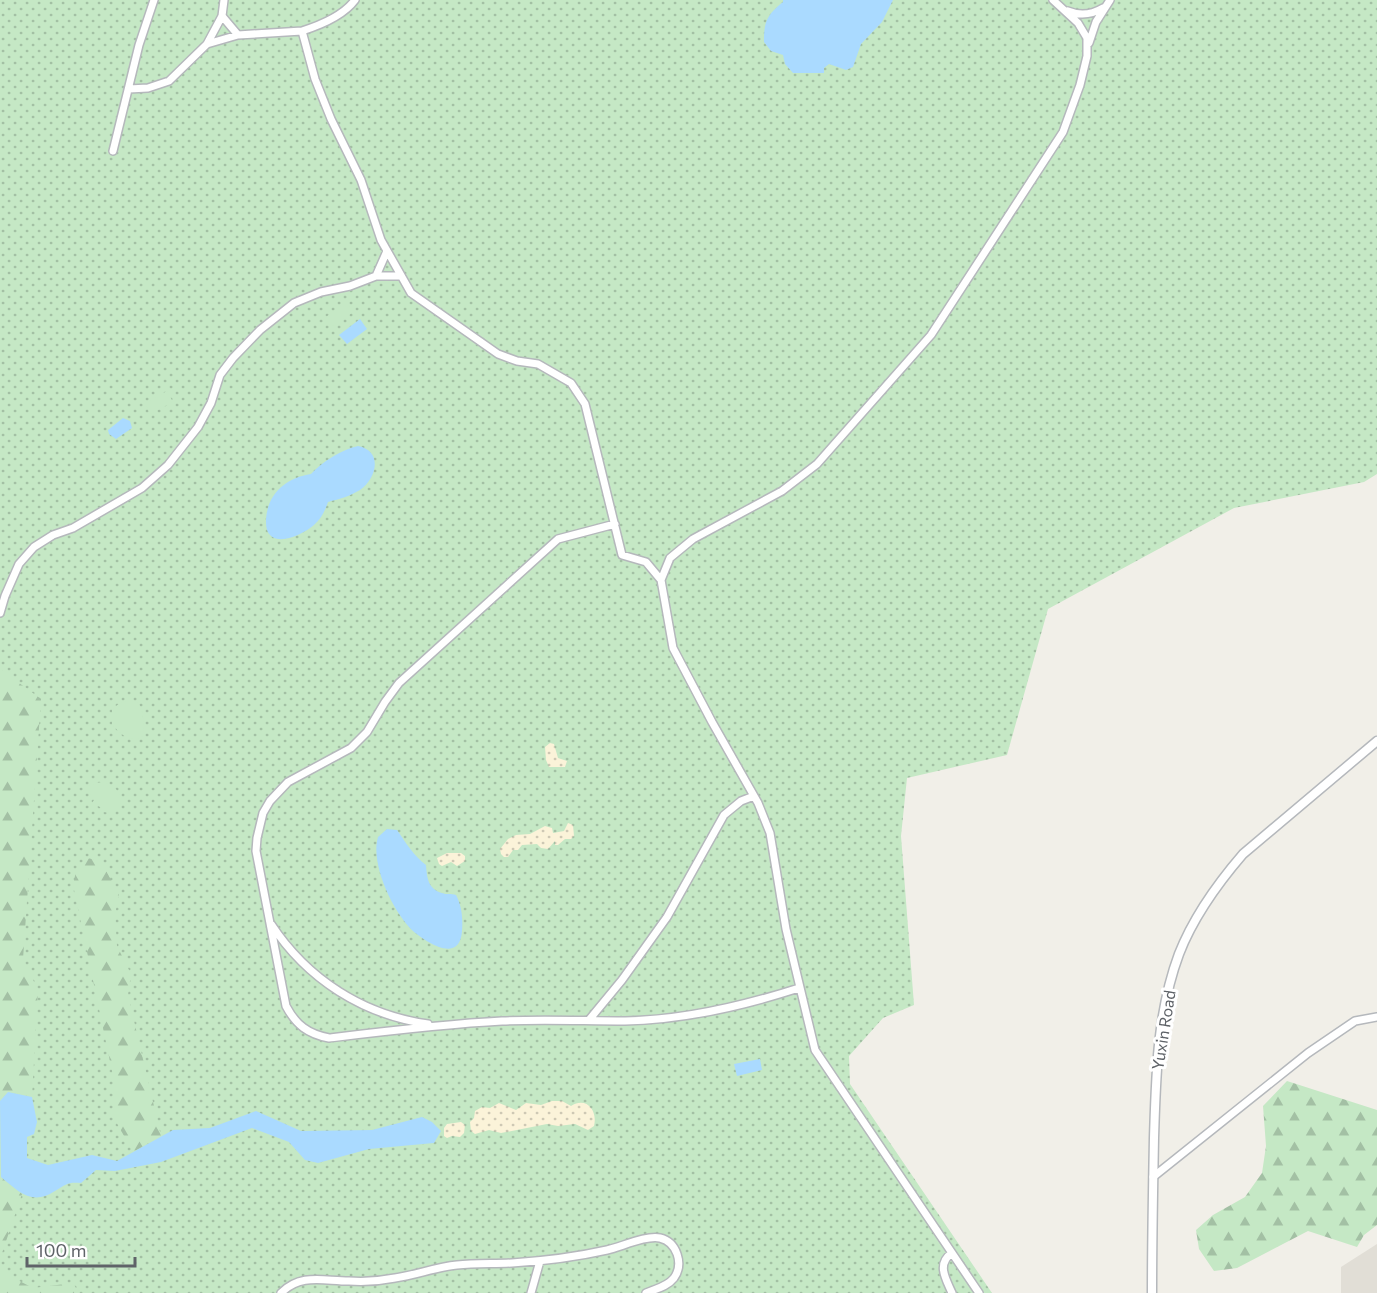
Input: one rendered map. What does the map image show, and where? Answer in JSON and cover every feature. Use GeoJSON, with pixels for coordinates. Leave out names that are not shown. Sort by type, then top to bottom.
{"type":"FeatureCollection","features":[{"type":"Feature","properties":{"kind":"street"},"geometry":{"type":"LineString","coordinates":[[113,151],[139,45],[154,0]]}},
{"type":"Feature","properties":{"kind":"street"},"geometry":{"type":"LineString","coordinates":[[129,89],[148,88],[170,81],[207,44],[222,16],[224,0]]}},
{"type":"Feature","properties":{"kind":"street"},"geometry":{"type":"LineString","coordinates":[[207,44],[238,35],[302,31],[317,27],[349,9],[356,0]]}},
{"type":"Feature","properties":{"kind":"street"},"geometry":{"type":"LineString","coordinates":[[1053,0],[1083,30],[1087,38],[1088,56]]}},
{"type":"Feature","properties":{"kind":"street"},"geometry":{"type":"LineString","coordinates":[[661,579],[670,558],[693,539],[782,491],[817,464],[931,335],[1063,132],[1080,85],[1092,33],[1110,0]]}},
{"type":"Feature","properties":{"kind":"street"},"geometry":{"type":"LineString","coordinates":[[1064,10],[1089,14],[1105,7]]}},
{"type":"Feature","properties":{"kind":"street"},"geometry":{"type":"LineString","coordinates":[[222,16],[238,35]]}},
{"type":"Feature","properties":{"kind":"street"},"geometry":{"type":"LineString","coordinates":[[302,31],[315,79],[331,119],[361,180],[381,240],[411,293],[498,354],[517,361],[538,364],[571,383],[585,404],[622,555],[646,562],[661,579],[673,648],[754,796],[770,833],[786,929],[815,1050],[979,1293]]}},
{"type":"Feature","properties":{"kind":"street"},"geometry":{"type":"LineString","coordinates":[[376,276],[387,251]]}},
{"type":"Feature","properties":{"kind":"street"},"geometry":{"type":"LineString","coordinates":[[0,613],[19,564],[34,547],[53,535],[73,528],[142,488],[168,465],[198,427],[211,403],[220,375],[260,330],[294,303],[321,292],[350,286],[376,276],[400,276]]}},
{"type":"Feature","properties":{"kind":"street"},"geometry":{"type":"LineString","coordinates":[[615,524],[558,539],[399,683],[360,741],[342,755],[299,775],[278,791],[263,813],[256,838],[257,858],[286,1006],[292,1019],[303,1029],[329,1038],[512,1021],[625,1021],[691,1014],[735,1006],[799,988]]}},
{"type":"Feature","properties":{"kind":"street","name":"Yuxin Road"},"geometry":{"type":"LineString","coordinates":[[1152,1293],[1155,1081],[1161,1022],[1167,992],[1188,935],[1230,869],[1243,854],[1377,741]]}},
{"type":"Feature","properties":{"kind":"street"},"geometry":{"type":"LineString","coordinates":[[589,1020],[622,980],[667,917],[724,815],[741,801],[754,796]]}},
{"type":"Feature","properties":{"kind":"street"},"geometry":{"type":"LineString","coordinates":[[269,921],[303,964],[342,994],[386,1015],[440,1026]]}},
{"type":"Feature","properties":{"kind":"street"},"geometry":{"type":"LineString","coordinates":[[1153,1177],[1308,1053],[1355,1021],[1377,1017]]}},
{"type":"Feature","properties":{"kind":"street"},"geometry":{"type":"LineString","coordinates":[[281,1293],[294,1283],[310,1278],[352,1281],[405,1277],[454,1265],[540,1261],[607,1250],[651,1238],[661,1238],[670,1243],[676,1251],[679,1260],[678,1270],[666,1285],[646,1293]]}},
{"type":"Feature","properties":{"kind":"street"},"geometry":{"type":"LineString","coordinates":[[952,1253],[943,1263],[943,1270],[952,1293]]}},
{"type":"Feature","properties":{"kind":"street"},"geometry":{"type":"LineString","coordinates":[[531,1293],[540,1261]]}},
{"type":"Feature","properties":{"kind":"shaded area"},"geometry":{"type":"Polygon","coordinates":[[[1377,1244],[1377,1293],[1341,1293],[1341,1267],[1377,1244]]]}},
{"type":"Feature","properties":{"kind":"green space"},"geometry":{"type":"Polygon","coordinates":[[[0,0],[1377,0],[1377,474],[1364,482],[1234,508],[1048,609],[1007,755],[907,778],[901,836],[914,1005],[883,1018],[849,1056],[850,1084],[992,1293],[0,1293],[0,0]]]}},
{"type":"Feature","properties":{"kind":"green space"},"geometry":{"type":"Polygon","coordinates":[[[346,302],[353,312],[333,326],[326,317],[346,302]]]}},
{"type":"Feature","properties":{"kind":"green space"},"geometry":{"type":"Polygon","coordinates":[[[167,391],[173,402],[150,414],[145,403],[167,391]]]}},
{"type":"Feature","properties":{"kind":"green space"},"geometry":{"type":"Polygon","coordinates":[[[0,669],[41,699],[23,959],[38,990],[32,1097],[8,1092],[0,1101],[0,669]]]}},
{"type":"Feature","properties":{"kind":"green space"},"geometry":{"type":"Polygon","coordinates":[[[128,701],[136,701],[142,713],[144,735],[140,738],[131,739],[123,735],[112,724],[112,709],[128,701]]]}},
{"type":"Feature","properties":{"kind":"green space"},"geometry":{"type":"Polygon","coordinates":[[[103,782],[114,787],[120,796],[121,804],[112,813],[103,812],[100,807],[92,803],[94,800],[87,792],[88,787],[103,782]]]}},
{"type":"Feature","properties":{"kind":"green space"},"geometry":{"type":"Polygon","coordinates":[[[87,858],[101,861],[119,895],[115,914],[117,946],[131,974],[128,995],[161,1136],[133,1152],[114,1118],[115,1085],[73,885],[77,867],[87,858]]]}},
{"type":"Feature","properties":{"kind":"green space"},"geometry":{"type":"Polygon","coordinates":[[[1287,1081],[1377,1110],[1377,1225],[1364,1235],[1357,1247],[1308,1231],[1237,1268],[1214,1271],[1199,1249],[1196,1230],[1213,1215],[1245,1197],[1262,1173],[1266,1146],[1263,1106],[1287,1081]]]}},
{"type":"Feature","properties":{"kind":"green space"},"geometry":{"type":"Polygon","coordinates":[[[0,1172],[1,1177],[22,1194],[0,1259],[0,1172]]]}},
{"type":"Feature","properties":{"kind":"green space"},"geometry":{"type":"Polygon","coordinates":[[[0,1271],[33,1288],[73,1283],[79,1293],[0,1293],[0,1271]]]}},
{"type":"Feature","properties":{"kind":"sand"},"geometry":{"type":"Polygon","coordinates":[[[550,743],[554,744],[558,758],[567,761],[565,767],[549,767],[545,747],[550,743]]]}},
{"type":"Feature","properties":{"kind":"sand"},"geometry":{"type":"Polygon","coordinates":[[[568,823],[573,825],[574,836],[571,839],[565,839],[558,845],[555,845],[555,841],[548,849],[541,848],[537,844],[522,845],[518,850],[513,850],[508,857],[501,854],[500,849],[508,839],[516,835],[530,834],[545,826],[552,828],[553,833],[564,831],[568,823]]]}},
{"type":"Feature","properties":{"kind":"sand"},"geometry":{"type":"Polygon","coordinates":[[[447,853],[461,853],[465,856],[465,861],[457,866],[451,862],[442,866],[437,858],[447,853]]]}},
{"type":"Feature","properties":{"kind":"sand"},"geometry":{"type":"Polygon","coordinates":[[[552,1101],[562,1101],[571,1106],[581,1103],[590,1106],[595,1120],[594,1126],[588,1130],[575,1124],[558,1126],[547,1124],[501,1133],[489,1130],[475,1134],[471,1131],[470,1122],[474,1118],[475,1111],[482,1107],[490,1108],[499,1103],[516,1110],[526,1103],[541,1105],[552,1101]]]}},
{"type":"Feature","properties":{"kind":"sand"},"geometry":{"type":"Polygon","coordinates":[[[461,1122],[465,1125],[464,1133],[460,1137],[447,1138],[444,1136],[444,1128],[447,1124],[461,1122]]]}},
{"type":"Feature","properties":{"kind":"water"},"geometry":{"type":"Polygon","coordinates":[[[783,0],[893,0],[882,22],[861,44],[853,67],[846,70],[829,64],[824,68],[824,73],[793,73],[785,64],[783,55],[771,51],[764,42],[768,19],[783,0]]]}},
{"type":"Feature","properties":{"kind":"water"},"geometry":{"type":"Polygon","coordinates":[[[360,319],[367,329],[347,344],[339,335],[360,319]]]}},
{"type":"Feature","properties":{"kind":"water"},"geometry":{"type":"Polygon","coordinates":[[[123,418],[130,421],[132,428],[116,439],[109,434],[108,430],[123,418]]]}},
{"type":"Feature","properties":{"kind":"water"},"geometry":{"type":"Polygon","coordinates":[[[358,446],[371,453],[374,459],[373,472],[366,485],[352,494],[328,502],[319,520],[305,531],[287,539],[271,536],[266,526],[267,510],[280,488],[294,479],[311,474],[339,453],[358,446]]]}},
{"type":"Feature","properties":{"kind":"water"},"geometry":{"type":"Polygon","coordinates":[[[387,829],[397,830],[426,865],[428,879],[434,889],[444,894],[456,895],[461,908],[462,931],[460,941],[455,947],[442,948],[426,941],[405,923],[391,900],[380,874],[376,848],[378,837],[387,829]]]}},
{"type":"Feature","properties":{"kind":"water"},"geometry":{"type":"Polygon","coordinates":[[[760,1059],[762,1070],[737,1076],[734,1064],[760,1059]]]}},
{"type":"Feature","properties":{"kind":"water"},"geometry":{"type":"Polygon","coordinates":[[[8,1092],[32,1097],[37,1122],[34,1134],[27,1137],[27,1158],[48,1165],[92,1155],[117,1161],[173,1130],[210,1128],[256,1111],[301,1131],[372,1130],[422,1117],[432,1122],[441,1131],[434,1143],[369,1149],[318,1163],[305,1160],[289,1142],[252,1128],[161,1162],[115,1171],[96,1170],[81,1183],[70,1183],[47,1195],[33,1197],[20,1192],[1,1177],[0,1101],[8,1092]]]}}]}
